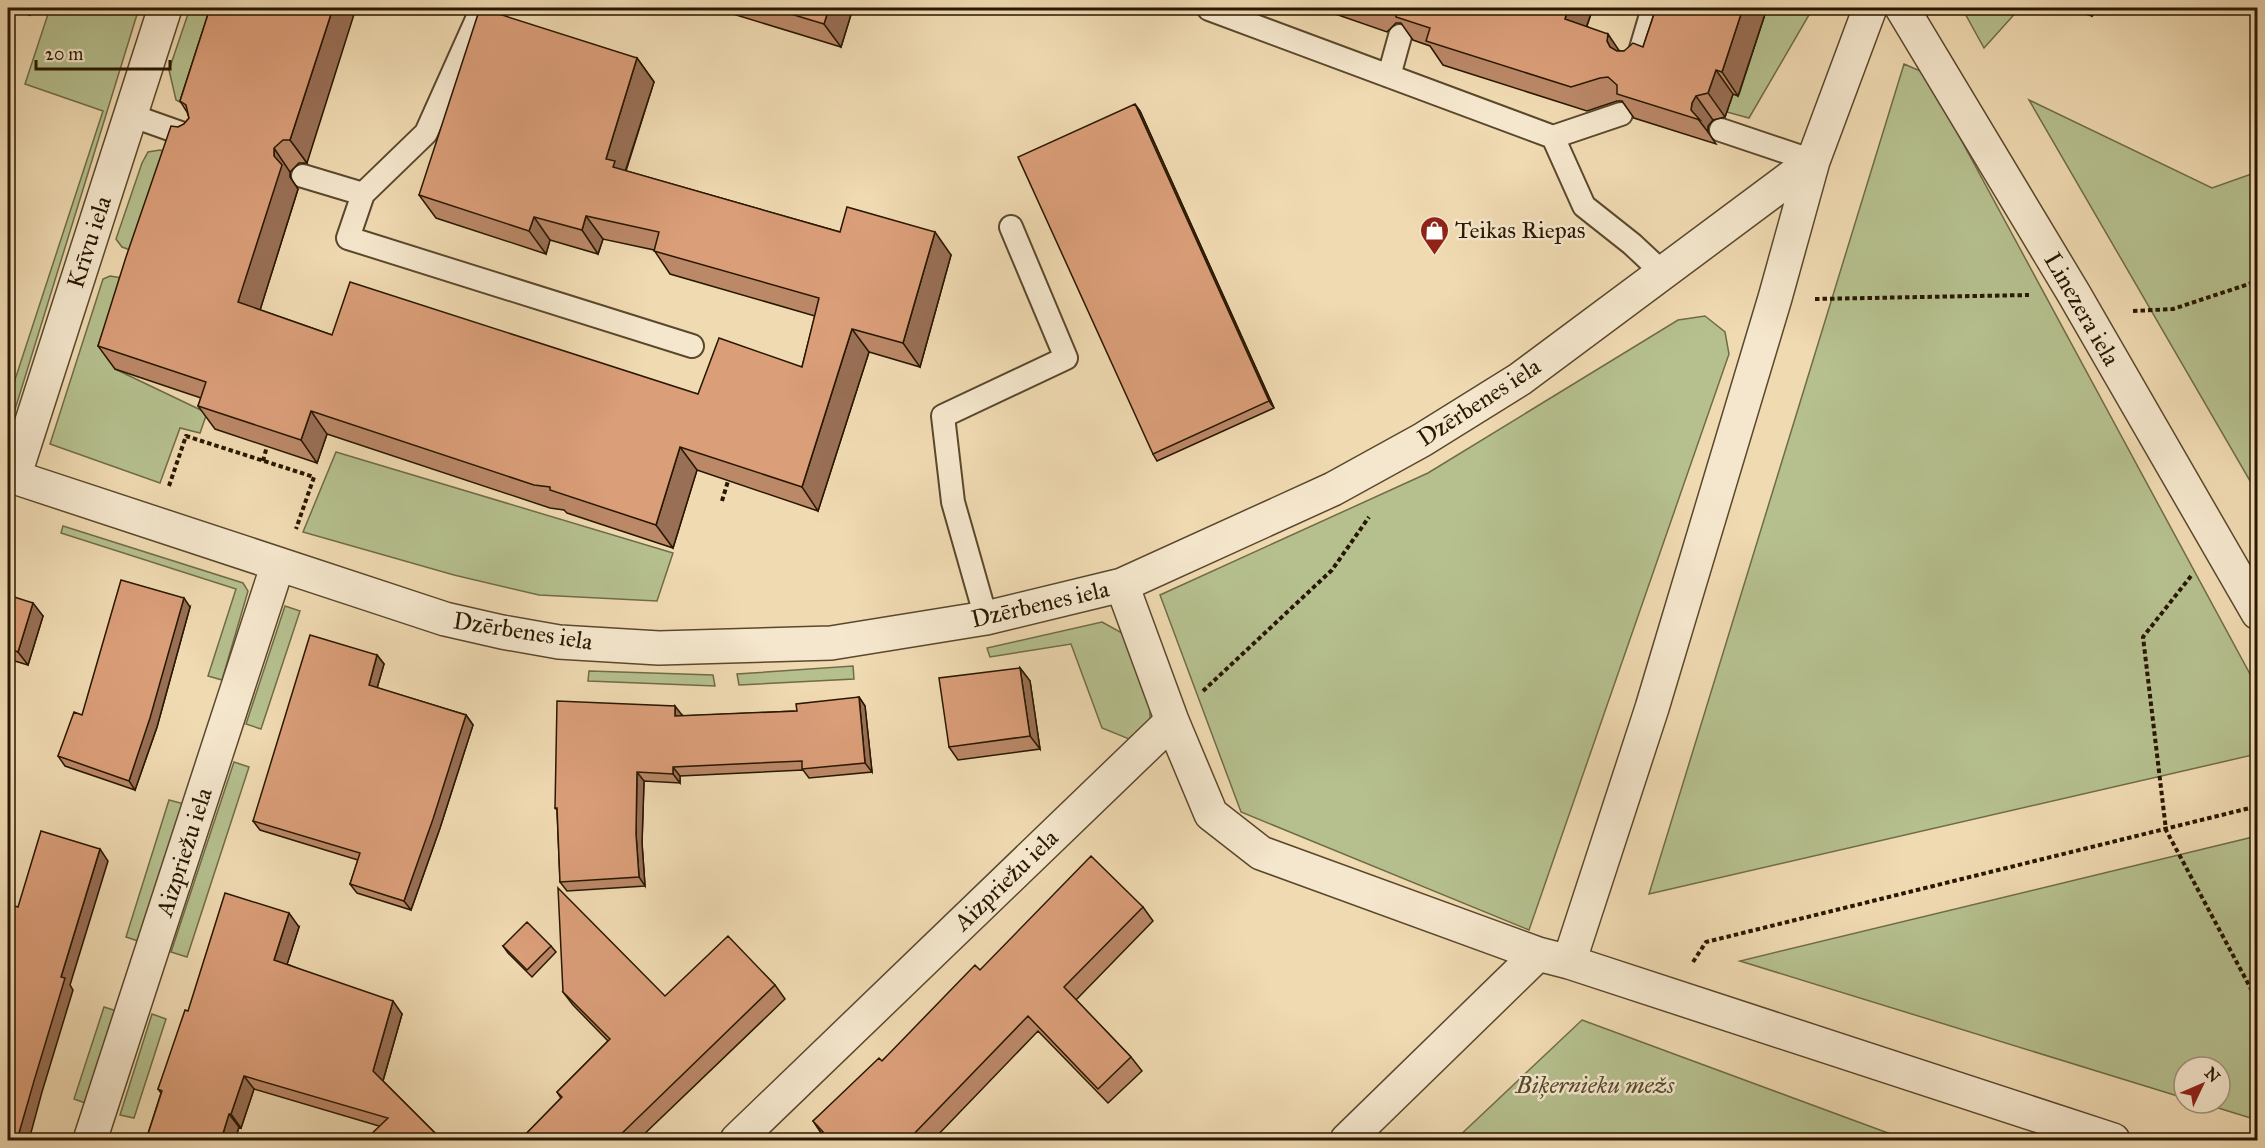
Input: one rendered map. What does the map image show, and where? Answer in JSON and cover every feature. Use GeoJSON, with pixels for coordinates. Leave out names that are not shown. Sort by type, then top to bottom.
{"type":"FeatureCollection","features":[{"type":"Feature","properties":{"kind":"street","name":"Krīvu iela"},"geometry":{"type":"LineString","coordinates":[[11,476],[165,8]]}},
{"type":"Feature","properties":{"kind":"street"},"geometry":{"type":"LineString","coordinates":[[1347,1140],[1553,958],[1652,708],[1775,298],[1813,161],[1870,8]]}},
{"type":"Feature","properties":{"kind":"street","name":"Linezera iela"},"geometry":{"type":"LineString","coordinates":[[1902,8],[2074,294],[2258,613]]}},
{"type":"Feature","properties":{"kind":"street","name":"Dzērbenes iela"},"geometry":{"type":"LineString","coordinates":[[11,476],[285,551],[444,619],[559,642],[659,648],[831,643],[986,618],[1122,585],[1333,489],[1422,440],[1520,379],[1813,161]]}},
{"type":"Feature","properties":{"kind":"street","name":"Aizpriežu iela"},"geometry":{"type":"LineString","coordinates":[[90,1140],[285,551]]}},
{"type":"Feature","properties":{"kind":"street"},"geometry":{"type":"LineString","coordinates":[[1122,585],[1172,721],[1211,814],[1261,854],[1553,958],[2113,1140]]}},
{"type":"Feature","properties":{"kind":"street","name":"Aizpriežu iela"},"geometry":{"type":"LineString","coordinates":[[736,1140],[1172,721]]}},
{"type":"Feature","properties":{"kind":"lane"},"geometry":{"type":"LineString","coordinates":[[482,8],[426,133],[363,194],[348,238],[692,346]]}},
{"type":"Feature","properties":{"kind":"lane"},"geometry":{"type":"LineString","coordinates":[[1209,8],[1552,137],[1622,114]]}},
{"type":"Feature","properties":{"kind":"lane"},"geometry":{"type":"LineString","coordinates":[[1636,62],[1653,8]]}},
{"type":"Feature","properties":{"kind":"lane"},"geometry":{"type":"LineString","coordinates":[[1389,76],[1400,36]]}},
{"type":"Feature","properties":{"kind":"lane"},"geometry":{"type":"LineString","coordinates":[[130,115],[192,136]]}},
{"type":"Feature","properties":{"kind":"lane"},"geometry":{"type":"LineString","coordinates":[[1721,130],[1813,161]]}},
{"type":"Feature","properties":{"kind":"lane"},"geometry":{"type":"LineString","coordinates":[[1552,137],[1584,206],[1632,244],[1663,273]]}},
{"type":"Feature","properties":{"kind":"lane"},"geometry":{"type":"LineString","coordinates":[[303,176],[363,194]]}},
{"type":"Feature","properties":{"kind":"lane"},"geometry":{"type":"LineString","coordinates":[[986,618],[953,502],[943,416],[1066,358],[1011,226]]}},
{"type":"Feature","properties":{"kind":"path"},"geometry":{"type":"LineString","coordinates":[[2133,311],[2173,309],[2258,281]]}},
{"type":"Feature","properties":{"kind":"path"},"geometry":{"type":"LineString","coordinates":[[1775,298],[1817,300],[2074,294]]}},
{"type":"Feature","properties":{"kind":"path"},"geometry":{"type":"LineString","coordinates":[[166,495],[186,436],[314,477],[285,551]]}},
{"type":"Feature","properties":{"kind":"path"},"geometry":{"type":"LineString","coordinates":[[263,460],[267,446]]}},
{"type":"Feature","properties":{"kind":"path"},"geometry":{"type":"LineString","coordinates":[[722,501],[728,481]]}},
{"type":"Feature","properties":{"kind":"path"},"geometry":{"type":"LineString","coordinates":[[1172,721],[1332,570],[1371,514]]}},
{"type":"Feature","properties":{"kind":"path"},"geometry":{"type":"LineString","coordinates":[[2217,542],[2143,637],[2166,830],[2258,1002]]}},
{"type":"Feature","properties":{"kind":"path"},"geometry":{"type":"LineString","coordinates":[[1670,995],[1706,942],[2258,806]]}},
{"type":"Feature","properties":{"kind":"green space"},"geometry":{"type":"Polygon","coordinates":[[[50,8],[139,8],[13,416],[8,423],[8,401],[103,111],[25,84],[50,8]]]}},
{"type":"Feature","properties":{"kind":"green space"},"geometry":{"type":"Polygon","coordinates":[[[190,8],[234,8],[200,113],[176,100],[169,70],[190,8]]]}},
{"type":"Feature","properties":{"kind":"green space"},"geometry":{"type":"Polygon","coordinates":[[[1767,8],[1813,8],[1749,118],[1727,112],[1732,94],[1739,95],[1767,8]]]}},
{"type":"Feature","properties":{"kind":"green space"},"geometry":{"type":"Polygon","coordinates":[[[1962,8],[2020,8],[1984,48],[1962,8]]]}},
{"type":"Feature","properties":{"kind":"green space"},"geometry":{"type":"Polygon","coordinates":[[[1904,64],[1925,73],[2257,687],[2257,754],[1649,894],[1904,64]]]}},
{"type":"Feature","properties":{"kind":"green space"},"geometry":{"type":"Polygon","coordinates":[[[2029,100],[2212,188],[2257,172],[2257,493],[2029,100]]]}},
{"type":"Feature","properties":{"kind":"green space"},"geometry":{"type":"Polygon","coordinates":[[[160,150],[185,159],[150,257],[122,247],[116,239],[142,163],[148,152],[160,150]]]}},
{"type":"Feature","properties":{"kind":"green space"},"geometry":{"type":"Polygon","coordinates":[[[110,276],[142,281],[115,369],[207,413],[200,433],[180,428],[160,483],[50,444],[103,279],[110,276]]]}},
{"type":"Feature","properties":{"kind":"green space"},"geometry":{"type":"Polygon","coordinates":[[[1705,316],[1725,332],[1729,354],[1529,930],[1241,812],[1160,595],[1428,473],[1678,320],[1705,316]]]}},
{"type":"Feature","properties":{"kind":"green space"},"geometry":{"type":"Polygon","coordinates":[[[336,452],[673,553],[657,601],[539,595],[454,575],[303,532],[336,452]]]}},
{"type":"Feature","properties":{"kind":"green space"},"geometry":{"type":"Polygon","coordinates":[[[63,526],[243,583],[248,591],[222,680],[208,676],[236,589],[61,533],[63,526]]]}},
{"type":"Feature","properties":{"kind":"green space"},"geometry":{"type":"Polygon","coordinates":[[[285,606],[300,611],[261,729],[246,724],[285,606]]]}},
{"type":"Feature","properties":{"kind":"green space"},"geometry":{"type":"Polygon","coordinates":[[[1102,622],[1122,633],[1150,696],[1150,721],[1129,739],[1102,728],[1071,644],[990,657],[987,648],[1102,622]]]}},
{"type":"Feature","properties":{"kind":"green space"},"geometry":{"type":"Polygon","coordinates":[[[853,666],[854,679],[739,685],[737,674],[853,666]]]}},
{"type":"Feature","properties":{"kind":"green space"},"geometry":{"type":"Polygon","coordinates":[[[589,671],[713,675],[715,686],[588,681],[589,671]]]}},
{"type":"Feature","properties":{"kind":"green space"},"geometry":{"type":"Polygon","coordinates":[[[234,762],[249,767],[187,957],[171,952],[234,762]]]}},
{"type":"Feature","properties":{"kind":"green space"},"geometry":{"type":"Polygon","coordinates":[[[169,800],[188,805],[141,942],[126,937],[169,800]]]}},
{"type":"Feature","properties":{"kind":"green space"},"geometry":{"type":"Polygon","coordinates":[[[2257,836],[2257,1120],[2232,1112],[2232,1055],[2172,1055],[2172,1094],[1740,961],[2257,836]]]}},
{"type":"Feature","properties":{"kind":"green space"},"geometry":{"type":"Polygon","coordinates":[[[104,1007],[120,1012],[91,1105],[74,1099],[104,1007]]]}},
{"type":"Feature","properties":{"kind":"green space"},"geometry":{"type":"Polygon","coordinates":[[[152,1014],[166,1019],[134,1118],[120,1115],[152,1014]]]}},
{"type":"Feature","properties":{"kind":"green space","name":"Biķernieku mežs"},"geometry":{"type":"Polygon","coordinates":[[[1582,1020],[1907,1140],[1455,1140],[1582,1020]]]}},
{"type":"Feature","properties":{"kind":"building"},"geometry":{"type":"Polygon","coordinates":[[[210,8],[333,8],[290,140],[283,140],[274,148],[274,156],[282,165],[238,302],[332,335],[350,282],[698,394],[719,338],[802,367],[819,298],[654,251],[659,232],[586,216],[582,230],[534,217],[529,231],[419,195],[480,8],[637,58],[606,159],[615,161],[613,167],[840,232],[847,207],[935,232],[903,343],[852,329],[802,487],[680,447],[656,525],[550,490],[550,487],[534,485],[311,411],[301,440],[198,406],[206,382],[98,346],[171,126],[178,127],[189,118],[186,105],[180,101],[210,8]]]}},
{"type":"Feature","properties":{"kind":"building"},"geometry":{"type":"Polygon","coordinates":[[[771,8],[829,8],[824,24],[771,8]]]}},
{"type":"Feature","properties":{"kind":"building"},"geometry":{"type":"Polygon","coordinates":[[[1396,8],[1568,8],[1565,19],[1608,34],[1607,41],[1610,47],[1617,51],[1624,51],[1633,43],[1643,47],[1656,8],[1743,8],[1722,72],[1716,70],[1708,93],[1696,96],[1692,103],[1691,110],[1700,120],[1617,94],[1617,85],[1608,77],[1571,87],[1426,41],[1430,28],[1396,17],[1396,8]]]}},
{"type":"Feature","properties":{"kind":"building"},"geometry":{"type":"Polygon","coordinates":[[[1135,104],[1269,401],[1153,454],[1018,157],[1135,104]]]}},
{"type":"Feature","properties":{"kind":"building"},"geometry":{"type":"Polygon","coordinates":[[[121,580],[184,598],[150,718],[129,781],[58,756],[74,712],[82,715],[121,580]]]}},
{"type":"Feature","properties":{"kind":"building"},"geometry":{"type":"Polygon","coordinates":[[[8,595],[33,603],[18,652],[8,648],[8,595]]]}},
{"type":"Feature","properties":{"kind":"building"},"geometry":{"type":"Polygon","coordinates":[[[310,635],[377,655],[369,685],[466,715],[404,901],[350,884],[360,853],[253,821],[310,635]]]}},
{"type":"Feature","properties":{"kind":"building"},"geometry":{"type":"Polygon","coordinates":[[[1020,668],[1030,736],[949,747],[939,678],[1020,668]]]}},
{"type":"Feature","properties":{"kind":"building"},"geometry":{"type":"Polygon","coordinates":[[[859,697],[865,763],[802,769],[802,761],[673,767],[673,774],[637,772],[636,834],[639,877],[560,882],[557,808],[555,808],[557,701],[675,706],[675,716],[797,711],[796,704],[859,697]]]}},
{"type":"Feature","properties":{"kind":"building"},"geometry":{"type":"Polygon","coordinates":[[[41,831],[100,849],[61,977],[65,978],[17,1140],[8,1140],[8,904],[18,907],[41,831]]]}},
{"type":"Feature","properties":{"kind":"building"},"geometry":{"type":"Polygon","coordinates":[[[1091,856],[1143,907],[1064,987],[1131,1057],[1098,1089],[1028,1016],[908,1140],[814,1140],[823,1132],[813,1121],[879,1058],[882,1061],[975,965],[980,970],[1091,856]]]}},
{"type":"Feature","properties":{"kind":"building"},"geometry":{"type":"Polygon","coordinates":[[[558,888],[665,996],[728,936],[775,985],[615,1140],[520,1140],[562,1097],[557,1092],[610,1039],[563,992],[558,888]]]}},
{"type":"Feature","properties":{"kind":"building"},"geometry":{"type":"Polygon","coordinates":[[[225,893],[289,913],[274,960],[393,1001],[373,1071],[442,1140],[365,1140],[388,1118],[244,1076],[221,1140],[146,1140],[162,1091],[158,1089],[185,1010],[188,1011],[225,893]]]}},
{"type":"Feature","properties":{"kind":"building"},"geometry":{"type":"Polygon","coordinates":[[[527,922],[551,946],[527,970],[503,946],[527,922]]]}},
{"type":"Feature","properties":{"kind":"place","name":"Teikas Riepas"},"geometry":{"type":"Point","coordinates":[1434,256]}}]}
